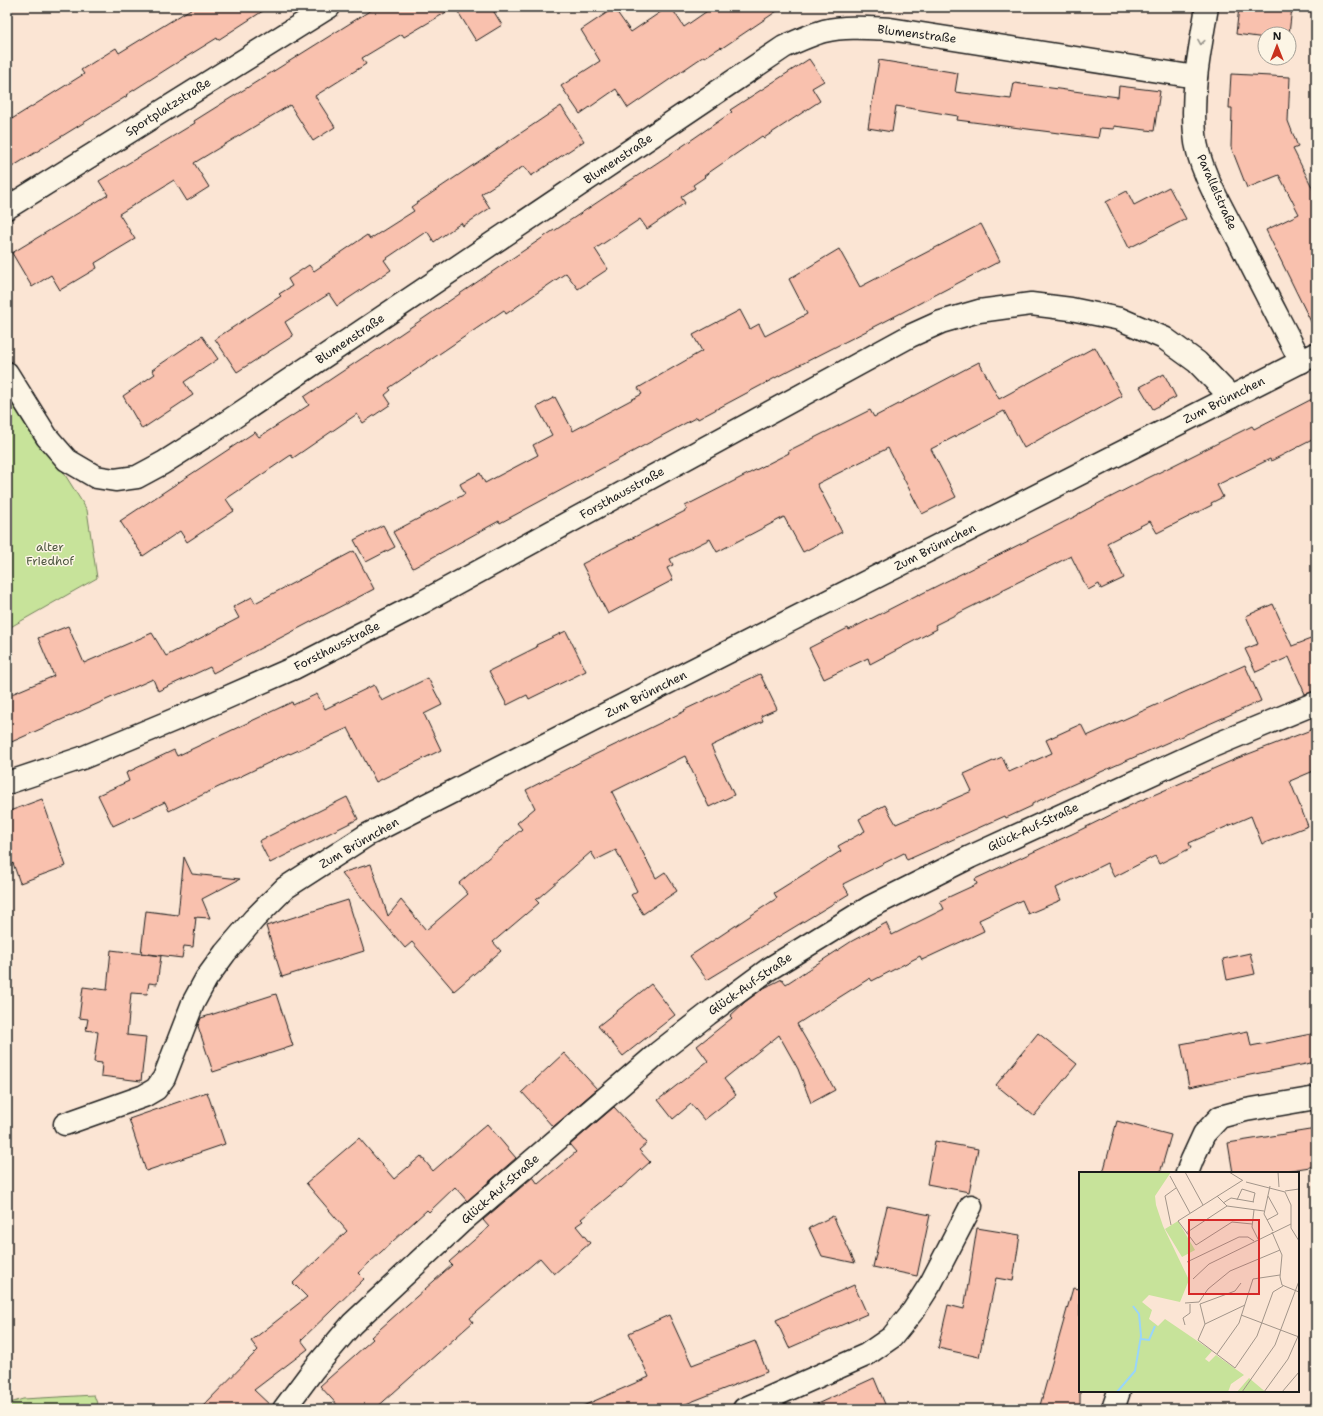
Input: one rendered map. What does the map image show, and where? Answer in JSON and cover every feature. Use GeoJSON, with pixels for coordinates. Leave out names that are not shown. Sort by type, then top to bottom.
{"type":"FeatureCollection","features":[{"type":"Feature","properties":{"kind":"street","name":"Sportplatzstraße"},"geometry":{"type":"LineString","coordinates":[[7,208],[329,7]]}},
{"type":"Feature","properties":{"kind":"street","name":"Parallelstraße"},"geometry":{"type":"LineString","coordinates":[[1207,7],[1196,77],[1194,100],[1195,134],[1200,157],[1215,195],[1309,358]]}},
{"type":"Feature","properties":{"kind":"street","name":"Blumenstraße"},"geometry":{"type":"LineString","coordinates":[[7,373],[47,436],[67,460],[96,476],[115,480],[137,477],[163,464],[212,432],[784,48],[803,38],[825,31],[853,28],[890,29],[1196,77]]}},
{"type":"Feature","properties":{"kind":"street","name":"Forsthausstraße"},"geometry":{"type":"LineString","coordinates":[[7,783],[82,758],[294,668],[421,603],[910,336],[941,322],[979,311],[1031,304],[1071,308],[1120,319],[1164,338],[1197,362],[1231,397]]}},
{"type":"Feature","properties":{"kind":"street","name":"Zum Brünnchen"},"geometry":{"type":"LineString","coordinates":[[65,1124],[144,1096],[156,1089],[164,1078],[193,1003],[206,979],[230,947],[254,919],[285,888],[367,835],[1309,358]]}},
{"type":"Feature","properties":{"kind":"street","name":"Glück-Auf-Straße"},"geometry":{"type":"LineString","coordinates":[[284,1409],[313,1370],[352,1324],[460,1223],[658,1053],[769,969],[870,907],[970,857],[1215,745],[1316,703]]}},
{"type":"Feature","properties":{"kind":"street"},"geometry":{"type":"LineString","coordinates":[[1187,1172],[1204,1134],[1220,1117],[1246,1110],[1316,1098]]}},
{"type":"Feature","properties":{"kind":"street"},"geometry":{"type":"LineString","coordinates":[[744,1409],[866,1355],[892,1337],[913,1311],[931,1283],[971,1206]]}},
{"type":"Feature","properties":{"kind":"street"},"geometry":{"type":"LineString","coordinates":[[1113,1409],[1119,1392]]}},
{"type":"Feature","properties":{"kind":"green space","name":"alter Friedhof"},"geometry":{"type":"Polygon","coordinates":[[[7,382],[87,510],[97,578],[7,629],[7,382]]]}},
{"type":"Feature","properties":{"kind":"green space"},"geometry":{"type":"Polygon","coordinates":[[[94,1395],[99,1409],[7,1409],[7,1404],[23,1399],[94,1395]]]}},
{"type":"Feature","properties":{"kind":"building"},"geometry":{"type":"Polygon","coordinates":[[[194,7],[269,7],[218,40],[217,38],[170,67],[126,95],[127,96],[7,170],[7,122],[84,74],[81,70],[116,48],[119,53],[194,7]]]}},
{"type":"Feature","properties":{"kind":"building"},"geometry":{"type":"Polygon","coordinates":[[[376,7],[455,7],[404,37],[402,34],[362,58],[366,64],[315,96],[335,127],[313,141],[290,105],[194,163],[209,187],[187,201],[174,180],[119,214],[135,239],[95,263],[97,268],[60,290],[51,275],[32,287],[12,253],[108,195],[99,181],[195,123],[194,121],[376,7]]]}},
{"type":"Feature","properties":{"kind":"building"},"geometry":{"type":"Polygon","coordinates":[[[455,7],[491,7],[502,25],[476,41],[455,7]]]}},
{"type":"Feature","properties":{"kind":"building"},"geometry":{"type":"Polygon","coordinates":[[[668,7],[671,7],[684,27],[713,7],[783,7],[722,48],[721,47],[705,57],[704,56],[628,108],[616,89],[580,114],[561,86],[600,61],[581,30],[614,8],[631,32],[668,7]]]}},
{"type":"Feature","properties":{"kind":"building"},"geometry":{"type":"Polygon","coordinates":[[[1239,7],[1292,7],[1290,26],[1257,26],[1257,37],[1236,34],[1239,7]]]}},
{"type":"Feature","properties":{"kind":"building"},"geometry":{"type":"Polygon","coordinates":[[[809,59],[824,81],[812,88],[820,101],[764,138],[762,136],[704,176],[705,177],[693,185],[695,188],[681,197],[685,203],[647,229],[640,219],[595,249],[608,269],[578,289],[566,273],[506,314],[504,310],[389,388],[391,390],[385,395],[391,404],[363,423],[357,414],[293,458],[291,455],[226,499],[234,511],[187,542],[180,531],[143,556],[120,521],[255,432],[259,437],[309,405],[304,397],[367,355],[368,356],[554,230],[684,145],[732,112],[730,110],[809,59]]]}},
{"type":"Feature","properties":{"kind":"building"},"geometry":{"type":"Polygon","coordinates":[[[879,60],[958,73],[955,92],[1011,99],[1014,83],[1118,97],[1119,86],[1160,91],[1154,131],[1114,126],[1114,129],[1100,128],[1098,138],[957,120],[958,116],[896,106],[892,132],[868,128],[879,60]]]}},
{"type":"Feature","properties":{"kind":"building"},"geometry":{"type":"Polygon","coordinates":[[[1231,74],[1290,77],[1288,121],[1298,147],[1293,149],[1316,195],[1316,332],[1266,230],[1299,214],[1279,175],[1247,188],[1231,147],[1232,108],[1229,108],[1231,74]]]}},
{"type":"Feature","properties":{"kind":"building"},"geometry":{"type":"Polygon","coordinates":[[[561,106],[584,141],[531,176],[524,166],[481,194],[490,208],[463,226],[461,223],[434,242],[427,231],[384,260],[391,270],[337,306],[329,294],[285,322],[293,336],[237,372],[215,339],[281,296],[279,294],[292,286],[288,279],[309,265],[314,271],[367,235],[370,239],[414,211],[411,207],[561,106]]]}},
{"type":"Feature","properties":{"kind":"building"},"geometry":{"type":"Polygon","coordinates":[[[1169,187],[1186,219],[1129,248],[1106,202],[1127,191],[1134,205],[1169,187]]]}},
{"type":"Feature","properties":{"kind":"building"},"geometry":{"type":"Polygon","coordinates":[[[981,224],[1000,261],[698,419],[697,417],[413,568],[393,532],[465,494],[460,484],[480,473],[485,483],[538,455],[533,445],[552,435],[537,407],[555,397],[573,431],[642,394],[638,388],[702,351],[693,335],[740,310],[750,329],[759,324],[765,336],[807,314],[789,279],[839,249],[860,287],[981,224]]]}},
{"type":"Feature","properties":{"kind":"building"},"geometry":{"type":"Polygon","coordinates":[[[202,336],[218,359],[184,382],[193,395],[142,429],[123,396],[155,374],[152,370],[202,336]]]}},
{"type":"Feature","properties":{"kind":"building"},"geometry":{"type":"Polygon","coordinates":[[[1095,347],[1122,396],[1024,448],[1004,411],[931,449],[956,497],[922,514],[888,448],[817,484],[842,532],[803,552],[784,517],[717,552],[710,539],[670,559],[673,565],[667,568],[673,580],[608,614],[582,564],[687,510],[685,506],[789,453],[788,451],[870,410],[874,417],[979,362],[999,399],[1095,347]]]}},
{"type":"Feature","properties":{"kind":"building"},"geometry":{"type":"Polygon","coordinates":[[[1164,374],[1176,397],[1153,409],[1140,387],[1164,374]]]}},
{"type":"Feature","properties":{"kind":"building"},"geometry":{"type":"Polygon","coordinates":[[[1316,397],[1316,438],[1271,461],[1270,459],[1217,485],[1223,497],[1211,503],[1212,505],[1157,533],[1150,521],[1107,543],[1124,578],[1101,589],[1099,584],[1088,590],[1071,556],[935,625],[937,629],[870,664],[868,658],[824,679],[809,648],[919,595],[1252,426],[1254,429],[1316,397]]]}},
{"type":"Feature","properties":{"kind":"building"},"geometry":{"type":"Polygon","coordinates":[[[383,525],[395,547],[366,562],[354,540],[383,525]]]}},
{"type":"Feature","properties":{"kind":"building"},"geometry":{"type":"Polygon","coordinates":[[[354,551],[374,589],[213,673],[210,667],[158,691],[153,679],[7,744],[7,696],[54,676],[38,638],[68,626],[84,663],[152,633],[166,656],[239,618],[233,607],[252,597],[255,603],[354,551]]]}},
{"type":"Feature","properties":{"kind":"building"},"geometry":{"type":"Polygon","coordinates":[[[1273,604],[1292,646],[1316,637],[1316,691],[1305,694],[1289,657],[1256,672],[1245,649],[1258,644],[1246,616],[1273,604]]]}},
{"type":"Feature","properties":{"kind":"building"},"geometry":{"type":"Polygon","coordinates":[[[566,631],[586,671],[529,699],[527,695],[507,705],[489,671],[537,647],[536,645],[566,631]]]}},
{"type":"Feature","properties":{"kind":"building"},"geometry":{"type":"Polygon","coordinates":[[[1245,665],[1261,701],[1067,787],[1006,818],[1005,816],[907,860],[904,853],[843,884],[849,894],[707,980],[690,956],[777,898],[774,893],[841,851],[838,846],[865,831],[859,819],[885,805],[896,824],[972,791],[964,774],[1002,757],[1009,772],[1052,753],[1046,740],[1081,724],[1087,736],[1245,665]]]}},
{"type":"Feature","properties":{"kind":"building"},"geometry":{"type":"Polygon","coordinates":[[[760,674],[777,709],[761,716],[763,721],[711,746],[734,795],[709,807],[685,756],[612,792],[656,878],[665,872],[677,891],[643,914],[631,895],[637,891],[616,850],[596,860],[591,852],[536,900],[539,903],[493,942],[501,951],[454,991],[412,942],[405,948],[341,873],[371,864],[388,916],[401,900],[426,930],[468,894],[459,883],[522,829],[517,823],[535,808],[526,790],[685,711],[684,710],[760,674]]]}},
{"type":"Feature","properties":{"kind":"building"},"geometry":{"type":"Polygon","coordinates":[[[428,678],[442,705],[424,714],[441,750],[376,782],[348,728],[290,754],[289,753],[169,811],[165,802],[113,826],[98,795],[129,781],[126,773],[174,750],[177,756],[292,702],[293,705],[317,694],[325,709],[374,685],[382,701],[428,678]]]}},
{"type":"Feature","properties":{"kind":"building"},"geometry":{"type":"Polygon","coordinates":[[[1316,728],[1316,770],[1290,781],[1308,826],[1262,844],[1251,816],[1189,843],[1191,848],[1159,864],[1155,856],[1114,877],[1107,863],[1056,888],[1061,900],[1028,914],[1022,900],[979,920],[984,931],[922,960],[920,956],[872,981],[870,978],[797,1024],[835,1090],[811,1103],[798,1069],[779,1035],[724,1079],[736,1095],[704,1120],[691,1104],[673,1119],[658,1100],[708,1061],[697,1046],[732,1018],[730,1016],[745,1002],[764,988],[782,979],[786,984],[852,941],[886,923],[892,935],[944,909],[940,901],[977,884],[975,879],[1133,804],[1238,758],[1316,728]]]}},
{"type":"Feature","properties":{"kind":"building"},"geometry":{"type":"Polygon","coordinates":[[[347,797],[358,819],[270,863],[259,841],[347,797]]]}},
{"type":"Feature","properties":{"kind":"building"},"geometry":{"type":"Polygon","coordinates":[[[42,799],[66,866],[20,883],[13,863],[7,865],[7,812],[42,799]]]}},
{"type":"Feature","properties":{"kind":"building"},"geometry":{"type":"Polygon","coordinates":[[[184,857],[192,874],[240,879],[202,899],[210,918],[196,917],[193,947],[184,946],[182,958],[141,953],[146,911],[178,915],[184,857]]]}},
{"type":"Feature","properties":{"kind":"building"},"geometry":{"type":"Polygon","coordinates":[[[348,900],[364,951],[282,977],[266,926],[348,900]]]}},
{"type":"Feature","properties":{"kind":"building"},"geometry":{"type":"Polygon","coordinates":[[[111,950],[161,956],[157,984],[149,983],[147,994],[131,993],[127,1035],[146,1037],[141,1081],[101,1076],[102,1063],[94,1062],[98,1032],[86,1030],[88,1019],[79,1018],[83,987],[107,990],[111,950]]]}},
{"type":"Feature","properties":{"kind":"building"},"geometry":{"type":"Polygon","coordinates":[[[1250,953],[1255,974],[1227,980],[1223,959],[1250,953]]]}},
{"type":"Feature","properties":{"kind":"building"},"geometry":{"type":"Polygon","coordinates":[[[651,984],[675,1015],[623,1056],[598,1026],[651,984]]]}},
{"type":"Feature","properties":{"kind":"building"},"geometry":{"type":"Polygon","coordinates":[[[276,994],[293,1046],[213,1072],[198,1026],[201,1018],[276,994]]]}},
{"type":"Feature","properties":{"kind":"building"},"geometry":{"type":"Polygon","coordinates":[[[1248,1031],[1251,1046],[1316,1033],[1316,1062],[1189,1087],[1181,1044],[1248,1031]]]}},
{"type":"Feature","properties":{"kind":"building"},"geometry":{"type":"Polygon","coordinates":[[[1038,1033],[1077,1064],[1034,1116],[996,1085],[1038,1033]]]}},
{"type":"Feature","properties":{"kind":"building"},"geometry":{"type":"Polygon","coordinates":[[[564,1053],[597,1089],[553,1127],[522,1092],[564,1053]]]}},
{"type":"Feature","properties":{"kind":"building"},"geometry":{"type":"Polygon","coordinates":[[[207,1092],[225,1144],[146,1171],[129,1119],[207,1092]]]}},
{"type":"Feature","properties":{"kind":"building"},"geometry":{"type":"Polygon","coordinates":[[[614,1107],[647,1143],[639,1150],[650,1162],[621,1188],[620,1187],[581,1219],[583,1221],[576,1226],[590,1243],[554,1274],[540,1258],[470,1318],[473,1322],[375,1409],[341,1409],[320,1386],[373,1339],[371,1337],[452,1265],[449,1262],[489,1227],[483,1220],[533,1177],[538,1184],[576,1152],[570,1145],[614,1107]]]}},
{"type":"Feature","properties":{"kind":"building"},"geometry":{"type":"Polygon","coordinates":[[[1117,1121],[1171,1135],[1160,1172],[1103,1172],[1117,1121]]]}},
{"type":"Feature","properties":{"kind":"building"},"geometry":{"type":"Polygon","coordinates":[[[487,1124],[516,1158],[467,1201],[455,1187],[429,1212],[427,1210],[358,1273],[364,1279],[301,1340],[308,1349],[254,1390],[272,1407],[272,1409],[200,1409],[258,1350],[251,1341],[307,1297],[293,1283],[347,1231],[306,1183],[359,1138],[394,1179],[421,1156],[433,1171],[487,1124]]]}},
{"type":"Feature","properties":{"kind":"building"},"geometry":{"type":"Polygon","coordinates":[[[1316,1129],[1316,1166],[1278,1172],[1233,1172],[1228,1143],[1316,1129]]]}},
{"type":"Feature","properties":{"kind":"building"},"geometry":{"type":"Polygon","coordinates":[[[935,1141],[978,1149],[969,1192],[927,1184],[935,1141]]]}},
{"type":"Feature","properties":{"kind":"building"},"geometry":{"type":"Polygon","coordinates":[[[887,1206],[930,1215],[917,1276],[873,1267],[887,1206]]]}},
{"type":"Feature","properties":{"kind":"building"},"geometry":{"type":"Polygon","coordinates":[[[833,1216],[855,1263],[822,1256],[809,1228],[833,1216]]]}},
{"type":"Feature","properties":{"kind":"building"},"geometry":{"type":"Polygon","coordinates":[[[977,1228],[1020,1235],[1013,1281],[996,1278],[979,1357],[938,1348],[948,1305],[964,1309],[977,1228]]]}},
{"type":"Feature","properties":{"kind":"building"},"geometry":{"type":"Polygon","coordinates":[[[854,1285],[867,1314],[789,1348],[776,1320],[854,1285]]]}},
{"type":"Feature","properties":{"kind":"building"},"geometry":{"type":"Polygon","coordinates":[[[1073,1288],[1079,1289],[1080,1409],[1039,1409],[1073,1288]]]}},
{"type":"Feature","properties":{"kind":"building"},"geometry":{"type":"Polygon","coordinates":[[[669,1315],[692,1365],[755,1341],[767,1372],[673,1409],[576,1409],[649,1377],[629,1333],[669,1315]]]}},
{"type":"Feature","properties":{"kind":"building"},"geometry":{"type":"Polygon","coordinates":[[[874,1378],[887,1409],[806,1409],[874,1378]]]}}]}
